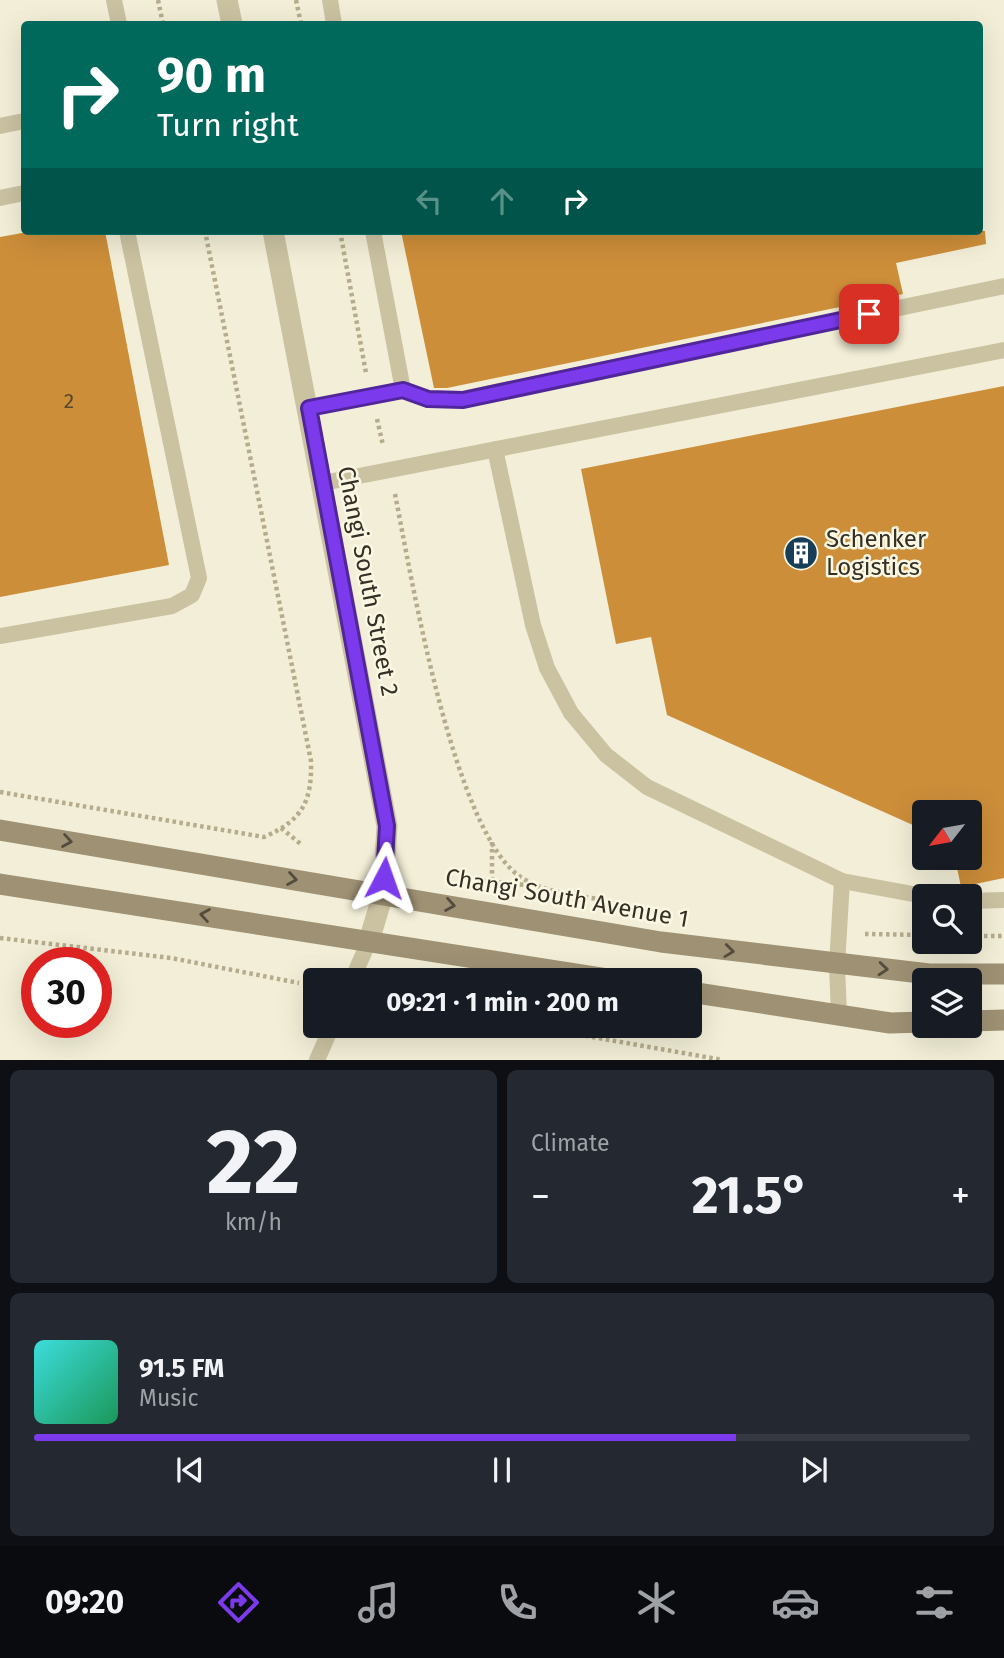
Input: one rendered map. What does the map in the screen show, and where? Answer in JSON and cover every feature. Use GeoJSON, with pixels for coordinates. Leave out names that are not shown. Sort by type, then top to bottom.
{"type":"FeatureCollection","features":[{"type":"Feature","properties":{"kind":"street"},"geometry":{"type":"LineString","coordinates":[[227,0],[231,21]]}},
{"type":"Feature","properties":{"kind":"street","name":"Changi South Street 2"},"geometry":{"type":"LineString","coordinates":[[274,235],[387,826],[383,894],[369,941]]}},
{"type":"Feature","properties":{"kind":"street","name":"Changi South Avenue 1"},"geometry":{"type":"LineString","coordinates":[[0,830],[661,942],[929,974],[1004,974]]}},
{"type":"Feature","properties":{"kind":"street"},"geometry":{"type":"LineString","coordinates":[[0,884],[539,968]]}},
{"type":"Feature","properties":{"kind":"street"},"geometry":{"type":"LineString","coordinates":[[702,994],[890,1023],[912,1022]]}},
{"type":"Feature","properties":{"kind":"street"},"geometry":{"type":"LineString","coordinates":[[982,1021],[1004,1020]]}},
{"type":"Feature","properties":{"kind":"lane"},"geometry":{"type":"LineString","coordinates":[[114,0],[118,21]]}},
{"type":"Feature","properties":{"kind":"lane"},"geometry":{"type":"LineString","coordinates":[[330,0],[334,21]]}},
{"type":"Feature","properties":{"kind":"lane"},"geometry":{"type":"LineString","coordinates":[[0,126],[21,122]]}},
{"type":"Feature","properties":{"kind":"lane"},"geometry":{"type":"LineString","coordinates":[[0,198],[21,194]]}},
{"type":"Feature","properties":{"kind":"lane"},"geometry":{"type":"LineString","coordinates":[[0,636],[172,606],[192,595],[199,578],[128,235]]}},
{"type":"Feature","properties":{"kind":"lane"},"geometry":{"type":"LineString","coordinates":[[374,235],[403,390]]}},
{"type":"Feature","properties":{"kind":"lane"},"geometry":{"type":"LineString","coordinates":[[309,408],[403,390],[428,399],[463,400],[1004,286]]}},
{"type":"Feature","properties":{"kind":"lane"},"geometry":{"type":"LineString","coordinates":[[323,483],[1004,350]]}},
{"type":"Feature","properties":{"kind":"lane"},"geometry":{"type":"LineString","coordinates":[[495,449],[533,625],[547,668],[571,713],[606,755],[647,787],[842,881],[912,895]]}},
{"type":"Feature","properties":{"kind":"lane"},"geometry":{"type":"LineString","coordinates":[[839,1015],[837,965],[842,881]]}},
{"type":"Feature","properties":{"kind":"lane"},"geometry":{"type":"LineString","coordinates":[[982,901],[1004,900]]}},
{"type":"Feature","properties":{"kind":"lane"},"geometry":{"type":"LineString","coordinates":[[357,968],[369,941]]}},
{"type":"Feature","properties":{"kind":"lane"},"geometry":{"type":"LineString","coordinates":[[317,1059],[327,1038]]}},
{"type":"Feature","properties":{"kind":"path"},"geometry":{"type":"LineString","coordinates":[[158,0],[162,21]]}},
{"type":"Feature","properties":{"kind":"path"},"geometry":{"type":"LineString","coordinates":[[296,0],[300,21]]}},
{"type":"Feature","properties":{"kind":"path"},"geometry":{"type":"LineString","coordinates":[[0,792],[264,837],[298,815],[311,792],[311,761],[206,235]]}},
{"type":"Feature","properties":{"kind":"path"},"geometry":{"type":"LineString","coordinates":[[281,827],[302,845]]}},
{"type":"Feature","properties":{"kind":"path"},"geometry":{"type":"LineString","coordinates":[[492,839],[492,880]]}},
{"type":"Feature","properties":{"kind":"path"},"geometry":{"type":"LineString","coordinates":[[478,883],[492,880],[540,887]]}},
{"type":"Feature","properties":{"kind":"path"},"geometry":{"type":"LineString","coordinates":[[982,936],[1004,936]]}},
{"type":"Feature","properties":{"kind":"path"},"geometry":{"type":"LineString","coordinates":[[0,938],[171,958],[299,983]]}},
{"type":"Feature","properties":{"kind":"path"},"geometry":{"type":"LineString","coordinates":[[600,1038],[723,1059]]}},
{"type":"Feature","properties":{"kind":"building"},"geometry":{"type":"Polygon","coordinates":[[[985,231],[986,244],[896,263],[903,294],[447,388],[434,388],[402,235],[983,235],[985,231]]]}},
{"type":"Feature","properties":{"kind":"building"},"geometry":{"type":"Polygon","coordinates":[[[21,233],[106,235],[169,565],[0,597],[0,237],[21,233]]]}},
{"type":"Feature","properties":{"kind":"building","name":"Schenker Logistics"},"geometry":{"type":"Polygon","coordinates":[[[1004,386],[1004,878],[960,884],[957,870],[982,870],[982,800],[912,800],[912,825],[667,715],[651,637],[616,644],[581,469],[1004,386]]]}},
{"type":"Feature","properties":{"kind":"place","name":"Schenker Logistics"},"geometry":{"type":"Point","coordinates":[801,553]}},
{"type":"Feature","properties":{"kind":"route"},"geometry":{"type":"LineString","coordinates":[[384,878],[387,826],[309,408],[403,390],[428,399],[463,400],[869,314]]}}]}
